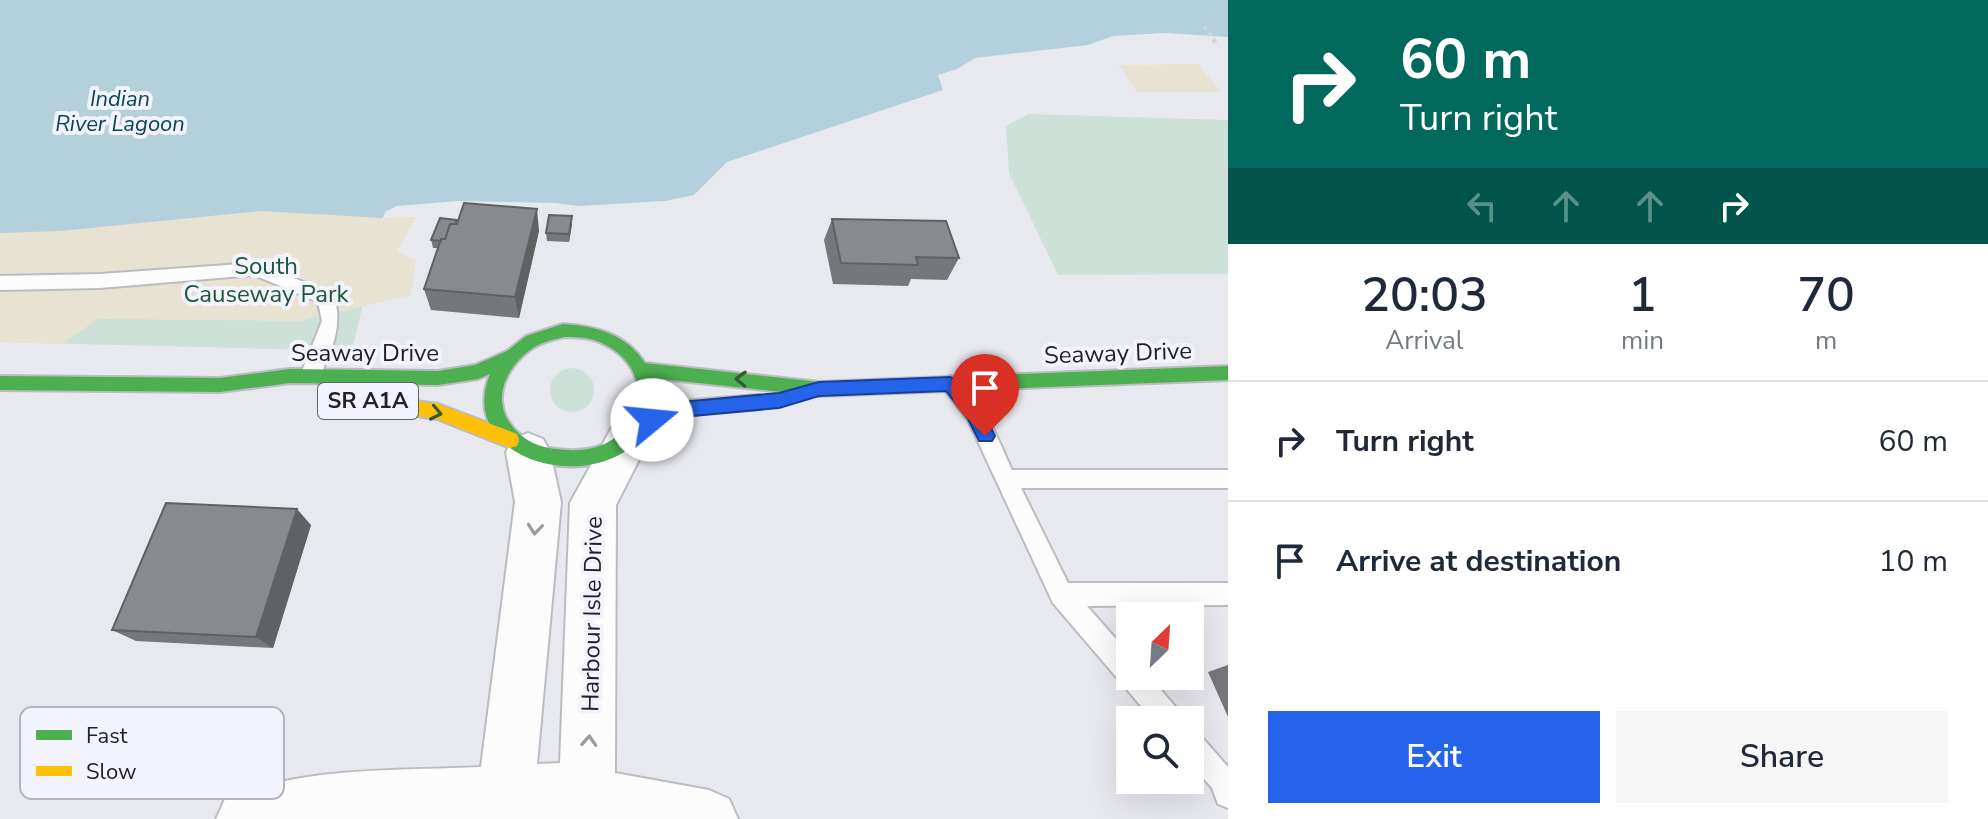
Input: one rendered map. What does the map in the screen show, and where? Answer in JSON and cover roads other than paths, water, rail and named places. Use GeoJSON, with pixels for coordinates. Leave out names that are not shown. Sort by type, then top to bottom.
{"type":"FeatureCollection","features":[{"type":"Feature","properties":{"kind":"main road","name":"SR A1A"},"geometry":{"type":"LineString","coordinates":[[506,358],[531,339],[578,330],[611,339],[636,357],[644,370]]}},
{"type":"Feature","properties":{"kind":"main road","name":"Seaway Drive"},"geometry":{"type":"LineString","coordinates":[[0,383],[220,385],[290,376],[438,378],[478,372],[506,358]]}},
{"type":"Feature","properties":{"kind":"main road"},"geometry":{"type":"LineString","coordinates":[[506,358],[492,384],[490,399],[499,428],[519,446]]}},
{"type":"Feature","properties":{"kind":"main road","name":"Seaway Drive"},"geometry":{"type":"LineString","coordinates":[[644,370],[708,378],[773,381],[819,389],[1228,373]]}},
{"type":"Feature","properties":{"kind":"main road"},"geometry":{"type":"LineString","coordinates":[[634,432],[648,406],[649,387],[644,370]]}},
{"type":"Feature","properties":{"kind":"main road","name":"Seaway Drive"},"geometry":{"type":"LineString","coordinates":[[220,385],[285,397]]}},
{"type":"Feature","properties":{"kind":"main road","name":"Seaway Drive"},"geometry":{"type":"LineString","coordinates":[[634,432],[681,409],[779,400],[819,389]]}},
{"type":"Feature","properties":{"kind":"main road","name":"Seaway Drive"},"geometry":{"type":"LineString","coordinates":[[343,400],[387,402],[473,420],[519,446]]}},
{"type":"Feature","properties":{"kind":"main road","name":"SR A1A"},"geometry":{"type":"LineString","coordinates":[[519,446],[558,460],[590,458],[634,432]]}},
{"type":"Feature","properties":{"kind":"street","name":"Harbour Isle Drive"},"geometry":{"type":"LineString","coordinates":[[588,808],[593,503],[634,432]]}},
{"type":"Feature","properties":{"kind":"street"},"geometry":{"type":"LineString","coordinates":[[504,807],[538,502],[519,446]]}},
{"type":"Feature","properties":{"kind":"street"},"geometry":{"type":"LineString","coordinates":[[245,819],[307,805],[504,807],[556,791],[588,808],[709,819]]}},
{"type":"Feature","properties":{"kind":"lane"},"geometry":{"type":"LineString","coordinates":[[0,283],[100,281],[255,269],[326,298],[331,321],[310,376]]}},
{"type":"Feature","properties":{"kind":"lane"},"geometry":{"type":"LineString","coordinates":[[950,384],[975,414],[1061,595],[1116,658]]}},
{"type":"Feature","properties":{"kind":"lane"},"geometry":{"type":"LineString","coordinates":[[1006,479],[1228,479]]}},
{"type":"Feature","properties":{"kind":"lane"},"geometry":{"type":"LineString","coordinates":[[1061,595],[1228,594]]}},
{"type":"Feature","properties":{"kind":"lane"},"geometry":{"type":"LineString","coordinates":[[1144,690],[1158,706]]}},
{"type":"Feature","properties":{"kind":"lane"},"geometry":{"type":"LineString","coordinates":[[1204,759],[1221,779],[1228,794]]}},
{"type":"Feature","properties":{"kind":"water","name":"Indian River Lagoon"},"geometry":{"type":"Polygon","coordinates":[[[0,0],[1228,0],[1228,43],[1119,45],[1005,65],[970,88],[730,170],[700,208],[430,212],[383,218],[260,211],[60,231],[0,233],[0,0]]]}},
{"type":"Feature","properties":{"kind":"park label","name":"South Causeway Park"},"geometry":{"type":"Point","coordinates":[266,280]}}]}
